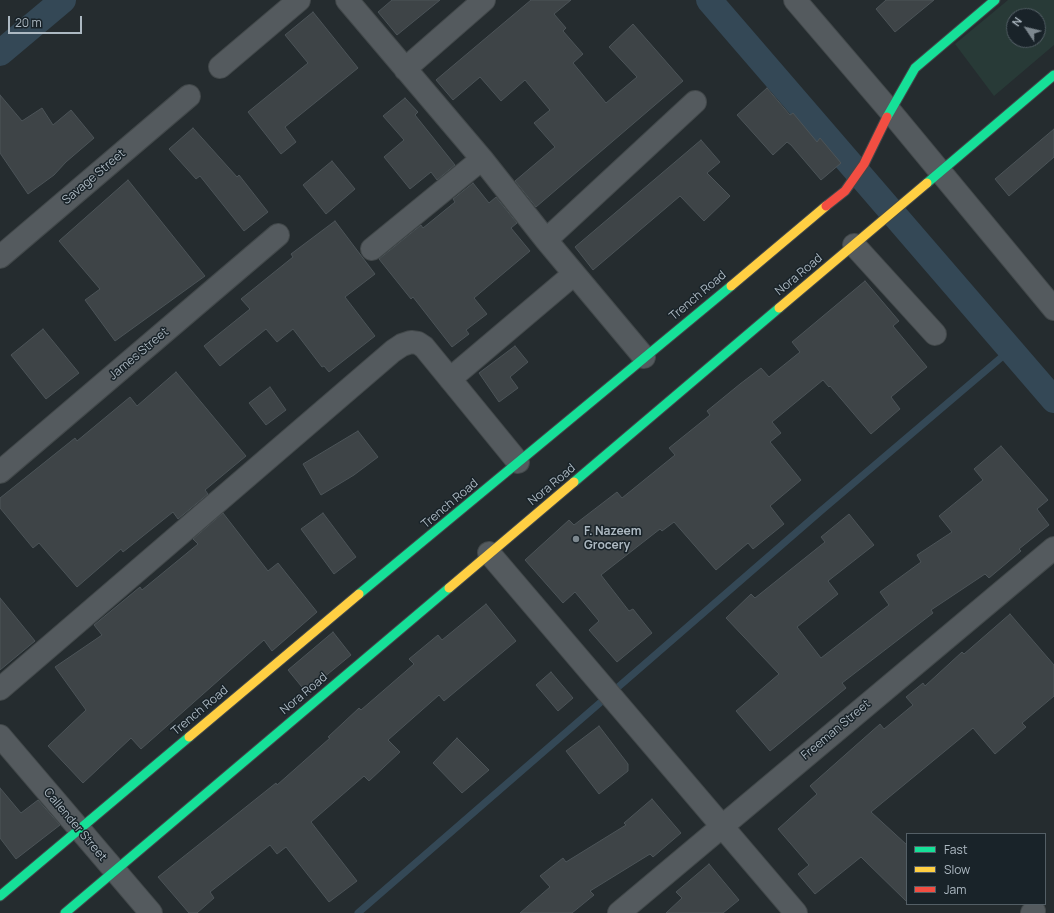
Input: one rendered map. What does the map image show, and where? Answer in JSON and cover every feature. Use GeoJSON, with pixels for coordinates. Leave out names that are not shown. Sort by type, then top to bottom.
{"type":"FeatureCollection","features":[{"type":"Feature","properties":{"kind":"street"},"geometry":{"type":"LineString","coordinates":[[220,67],[299,0]]}},
{"type":"Feature","properties":{"kind":"street"},"geometry":{"type":"LineString","coordinates":[[347,0],[482,159],[546,240],[644,357]]}},
{"type":"Feature","properties":{"kind":"street"},"geometry":{"type":"LineString","coordinates":[[405,69],[484,0]]}},
{"type":"Feature","properties":{"kind":"street"},"geometry":{"type":"LineString","coordinates":[[795,0],[890,111],[1054,310]]}},
{"type":"Feature","properties":{"kind":"street","name":"Trench Road"},"geometry":{"type":"LineString","coordinates":[[0,896],[79,828],[845,191],[864,164],[890,111],[915,68],[995,0]]}},
{"type":"Feature","properties":{"kind":"street","name":"Nora Road"},"geometry":{"type":"LineString","coordinates":[[65,913],[1054,75]]}},
{"type":"Feature","properties":{"kind":"street","name":"Savage Street"},"geometry":{"type":"LineString","coordinates":[[0,257],[189,96]]}},
{"type":"Feature","properties":{"kind":"street"},"geometry":{"type":"LineString","coordinates":[[546,240],[695,102]]}},
{"type":"Feature","properties":{"kind":"street"},"geometry":{"type":"LineString","coordinates":[[372,249],[482,159]]}},
{"type":"Feature","properties":{"kind":"street","name":"James Street"},"geometry":{"type":"LineString","coordinates":[[0,472],[278,235]]}},
{"type":"Feature","properties":{"kind":"street"},"geometry":{"type":"LineString","coordinates":[[854,244],[935,334]]}},
{"type":"Feature","properties":{"kind":"street"},"geometry":{"type":"LineString","coordinates":[[450,379],[574,274]]}},
{"type":"Feature","properties":{"kind":"street"},"geometry":{"type":"LineString","coordinates":[[0,689],[393,351],[402,345],[411,342],[418,343],[424,347],[518,462]]}},
{"type":"Feature","properties":{"kind":"street","name":"Freeman Street"},"geometry":{"type":"LineString","coordinates":[[619,913],[722,825],[1054,548]]}},
{"type":"Feature","properties":{"kind":"street"},"geometry":{"type":"LineString","coordinates":[[489,553],[796,913]]}},
{"type":"Feature","properties":{"kind":"street","name":"Callender Street"},"geometry":{"type":"LineString","coordinates":[[0,736],[151,913]]}},
{"type":"Feature","properties":{"kind":"green space"},"geometry":{"type":"Polygon","coordinates":[[[1008,0],[1054,0],[1054,45],[994,96],[955,44],[1008,0]]]}},
{"type":"Feature","properties":{"kind":"building"},"geometry":{"type":"Polygon","coordinates":[[[392,0],[440,0],[397,35],[378,12],[392,0]]]}},
{"type":"Feature","properties":{"kind":"building"},"geometry":{"type":"Polygon","coordinates":[[[531,0],[571,0],[554,14],[566,28],[563,31],[583,54],[573,63],[606,103],[637,77],[609,47],[633,24],[683,81],[536,207],[515,181],[555,147],[534,123],[550,110],[525,80],[501,101],[480,77],[453,100],[436,80],[531,0]]]}},
{"type":"Feature","properties":{"kind":"building"},"geometry":{"type":"Polygon","coordinates":[[[886,0],[934,0],[895,32],[876,9],[886,0]]]}},
{"type":"Feature","properties":{"kind":"building"},"geometry":{"type":"Polygon","coordinates":[[[313,12],[358,68],[285,127],[296,142],[281,154],[248,112],[308,63],[285,35],[313,12]]]}},
{"type":"Feature","properties":{"kind":"building"},"geometry":{"type":"Polygon","coordinates":[[[767,88],[790,115],[793,113],[817,142],[820,138],[841,163],[821,180],[787,142],[773,155],[737,115],[767,88]]]}},
{"type":"Feature","properties":{"kind":"building"},"geometry":{"type":"Polygon","coordinates":[[[0,95],[22,121],[42,108],[53,125],[71,110],[94,138],[66,162],[54,175],[28,194],[0,153],[0,95]]]}},
{"type":"Feature","properties":{"kind":"building"},"geometry":{"type":"Polygon","coordinates":[[[405,98],[418,112],[415,115],[455,165],[437,180],[431,172],[410,189],[384,157],[404,140],[383,116],[405,98]]]}},
{"type":"Feature","properties":{"kind":"building"},"geometry":{"type":"Polygon","coordinates":[[[193,128],[237,177],[239,175],[268,212],[244,231],[200,176],[196,179],[169,149],[193,128]]]}},
{"type":"Feature","properties":{"kind":"building"},"geometry":{"type":"Polygon","coordinates":[[[1054,129],[1054,157],[1009,196],[995,179],[1054,129]]]}},
{"type":"Feature","properties":{"kind":"building"},"geometry":{"type":"Polygon","coordinates":[[[701,140],[720,162],[707,173],[730,196],[704,221],[680,196],[593,270],[575,247],[701,140]]]}},
{"type":"Feature","properties":{"kind":"building"},"geometry":{"type":"Polygon","coordinates":[[[332,161],[355,189],[326,214],[303,185],[332,161]]]}},
{"type":"Feature","properties":{"kind":"building"},"geometry":{"type":"Polygon","coordinates":[[[128,180],[205,276],[115,341],[85,300],[100,289],[59,241],[128,180]]]}},
{"type":"Feature","properties":{"kind":"building"},"geometry":{"type":"Polygon","coordinates":[[[473,183],[489,203],[496,197],[517,223],[511,228],[530,251],[474,298],[487,314],[466,330],[469,334],[452,347],[413,297],[411,299],[379,259],[421,225],[423,228],[455,202],[453,199],[473,183]]]}},
{"type":"Feature","properties":{"kind":"building"},"geometry":{"type":"Polygon","coordinates":[[[335,221],[375,274],[345,297],[375,336],[329,372],[324,366],[322,367],[293,329],[277,342],[266,329],[220,366],[204,346],[250,309],[241,299],[293,257],[291,254],[335,221]]]}},
{"type":"Feature","properties":{"kind":"building"},"geometry":{"type":"Polygon","coordinates":[[[865,281],[899,321],[893,326],[927,367],[891,397],[900,409],[871,434],[830,386],[829,387],[823,380],[772,422],[781,433],[770,442],[801,480],[770,506],[784,524],[753,549],[748,543],[716,570],[674,522],[662,531],[660,529],[601,575],[629,611],[633,609],[652,633],[617,662],[589,630],[599,621],[575,592],[563,603],[525,560],[569,520],[574,525],[617,492],[622,498],[675,455],[669,448],[710,415],[707,411],[761,368],[769,377],[800,352],[792,342],[865,281]]]}},
{"type":"Feature","properties":{"kind":"building"},"geometry":{"type":"Polygon","coordinates":[[[43,329],[79,373],[46,399],[11,355],[43,329]]]}},
{"type":"Feature","properties":{"kind":"building"},"geometry":{"type":"Polygon","coordinates":[[[515,346],[528,362],[510,377],[518,388],[499,402],[479,373],[515,346]]]}},
{"type":"Feature","properties":{"kind":"building"},"geometry":{"type":"Polygon","coordinates":[[[176,372],[246,456],[205,490],[208,494],[178,519],[173,512],[123,552],[121,549],[77,587],[39,543],[33,548],[0,508],[0,498],[75,438],[77,441],[130,397],[137,406],[176,372]]]}},
{"type":"Feature","properties":{"kind":"building"},"geometry":{"type":"Polygon","coordinates":[[[270,387],[286,410],[266,425],[249,403],[270,387]]]}},
{"type":"Feature","properties":{"kind":"building"},"geometry":{"type":"Polygon","coordinates":[[[358,431],[378,457],[354,475],[321,495],[303,464],[358,431]]]}},
{"type":"Feature","properties":{"kind":"building"},"geometry":{"type":"Polygon","coordinates":[[[1001,446],[1048,500],[1037,509],[1049,525],[1019,549],[1021,551],[989,578],[985,574],[931,610],[933,613],[842,683],[846,688],[770,751],[736,711],[779,674],[726,618],[751,594],[755,598],[825,542],[821,537],[849,514],[874,545],[828,581],[838,594],[797,627],[821,658],[889,605],[880,592],[921,562],[917,555],[952,532],[939,516],[983,480],[974,469],[1001,446]]]}},
{"type":"Feature","properties":{"kind":"building"},"geometry":{"type":"Polygon","coordinates":[[[223,513],[268,571],[278,563],[317,612],[272,651],[264,640],[141,749],[131,738],[83,783],[48,746],[86,710],[55,667],[102,635],[94,625],[140,587],[142,590],[198,544],[193,539],[223,513]]]}},
{"type":"Feature","properties":{"kind":"building"},"geometry":{"type":"Polygon","coordinates":[[[323,513],[356,557],[334,574],[301,529],[323,513]]]}},
{"type":"Feature","properties":{"kind":"building"},"geometry":{"type":"Polygon","coordinates":[[[0,598],[35,641],[0,670],[0,598]]]}},
{"type":"Feature","properties":{"kind":"building"},"geometry":{"type":"Polygon","coordinates":[[[486,604],[516,641],[444,701],[439,695],[388,740],[400,752],[369,781],[364,776],[311,822],[357,881],[329,902],[286,847],[277,854],[270,845],[210,892],[214,898],[197,913],[189,913],[158,877],[276,783],[277,785],[330,738],[328,737],[359,708],[361,710],[414,664],[409,659],[438,635],[442,640],[486,604]]]}},
{"type":"Feature","properties":{"kind":"building"},"geometry":{"type":"Polygon","coordinates":[[[1010,614],[1054,665],[1054,696],[1022,723],[1026,727],[995,754],[973,728],[871,812],[906,844],[906,901],[861,857],[815,894],[798,874],[809,865],[778,829],[817,794],[810,786],[880,724],[884,729],[913,705],[906,697],[923,683],[925,686],[962,652],[964,654],[1010,614]]]}},
{"type":"Feature","properties":{"kind":"building"},"geometry":{"type":"Polygon","coordinates":[[[333,632],[351,655],[306,692],[288,670],[333,632]]]}},
{"type":"Feature","properties":{"kind":"building"},"geometry":{"type":"Polygon","coordinates":[[[551,672],[573,698],[558,711],[536,685],[551,672]]]}},
{"type":"Feature","properties":{"kind":"building"},"geometry":{"type":"Polygon","coordinates":[[[599,726],[628,764],[628,771],[599,794],[566,751],[599,726]]]}},
{"type":"Feature","properties":{"kind":"building"},"geometry":{"type":"Polygon","coordinates":[[[457,738],[489,770],[462,793],[433,763],[457,738]]]}},
{"type":"Feature","properties":{"kind":"building"},"geometry":{"type":"Polygon","coordinates":[[[0,788],[21,813],[38,800],[60,825],[16,859],[0,838],[0,788]]]}},
{"type":"Feature","properties":{"kind":"building"},"geometry":{"type":"Polygon","coordinates":[[[652,799],[681,833],[653,857],[650,854],[590,891],[594,895],[572,913],[520,913],[550,887],[540,876],[563,858],[566,862],[626,825],[624,823],[652,799]]]}},
{"type":"Feature","properties":{"kind":"building"},"geometry":{"type":"Polygon","coordinates":[[[709,864],[739,900],[723,913],[666,913],[682,898],[676,892],[709,864]]]}},
{"type":"Feature","properties":{"kind":"waterway"},"geometry":{"type":"LineString","coordinates":[[0,53],[63,0]]}},
{"type":"Feature","properties":{"kind":"waterway"},"geometry":{"type":"LineString","coordinates":[[709,0],[1054,400]]}},
{"type":"Feature","properties":{"kind":"waterway"},"geometry":{"type":"LineString","coordinates":[[358,913],[822,510],[1010,350]]}},
{"type":"Feature","properties":{"kind":"traffic: fast"},"geometry":{"type":"LineString","coordinates":[[887,117],[915,68],[995,0]]}},
{"type":"Feature","properties":{"kind":"traffic: fast"},"geometry":{"type":"LineString","coordinates":[[927,183],[1054,75]]}},
{"type":"Feature","properties":{"kind":"traffic: fast"},"geometry":{"type":"LineString","coordinates":[[359,594],[731,286]]}},
{"type":"Feature","properties":{"kind":"traffic: fast"},"geometry":{"type":"LineString","coordinates":[[574,482],[779,308]]}},
{"type":"Feature","properties":{"kind":"traffic: fast"},"geometry":{"type":"LineString","coordinates":[[65,913],[449,588]]}},
{"type":"Feature","properties":{"kind":"traffic: fast"},"geometry":{"type":"LineString","coordinates":[[0,896],[189,737]]}},
{"type":"Feature","properties":{"kind":"traffic: slow"},"geometry":{"type":"LineString","coordinates":[[779,308],[927,183]]}},
{"type":"Feature","properties":{"kind":"traffic: slow"},"geometry":{"type":"LineString","coordinates":[[731,286],[826,206]]}},
{"type":"Feature","properties":{"kind":"traffic: slow"},"geometry":{"type":"LineString","coordinates":[[449,588],[574,482]]}},
{"type":"Feature","properties":{"kind":"traffic: slow"},"geometry":{"type":"LineString","coordinates":[[189,737],[359,594]]}},
{"type":"Feature","properties":{"kind":"traffic: jam"},"geometry":{"type":"LineString","coordinates":[[826,206],[845,191],[864,164],[887,117]]}},
{"type":"Feature","properties":{"kind":"place","name":"F. Nazeem Grocery"},"geometry":{"type":"Point","coordinates":[576,539]}}]}
